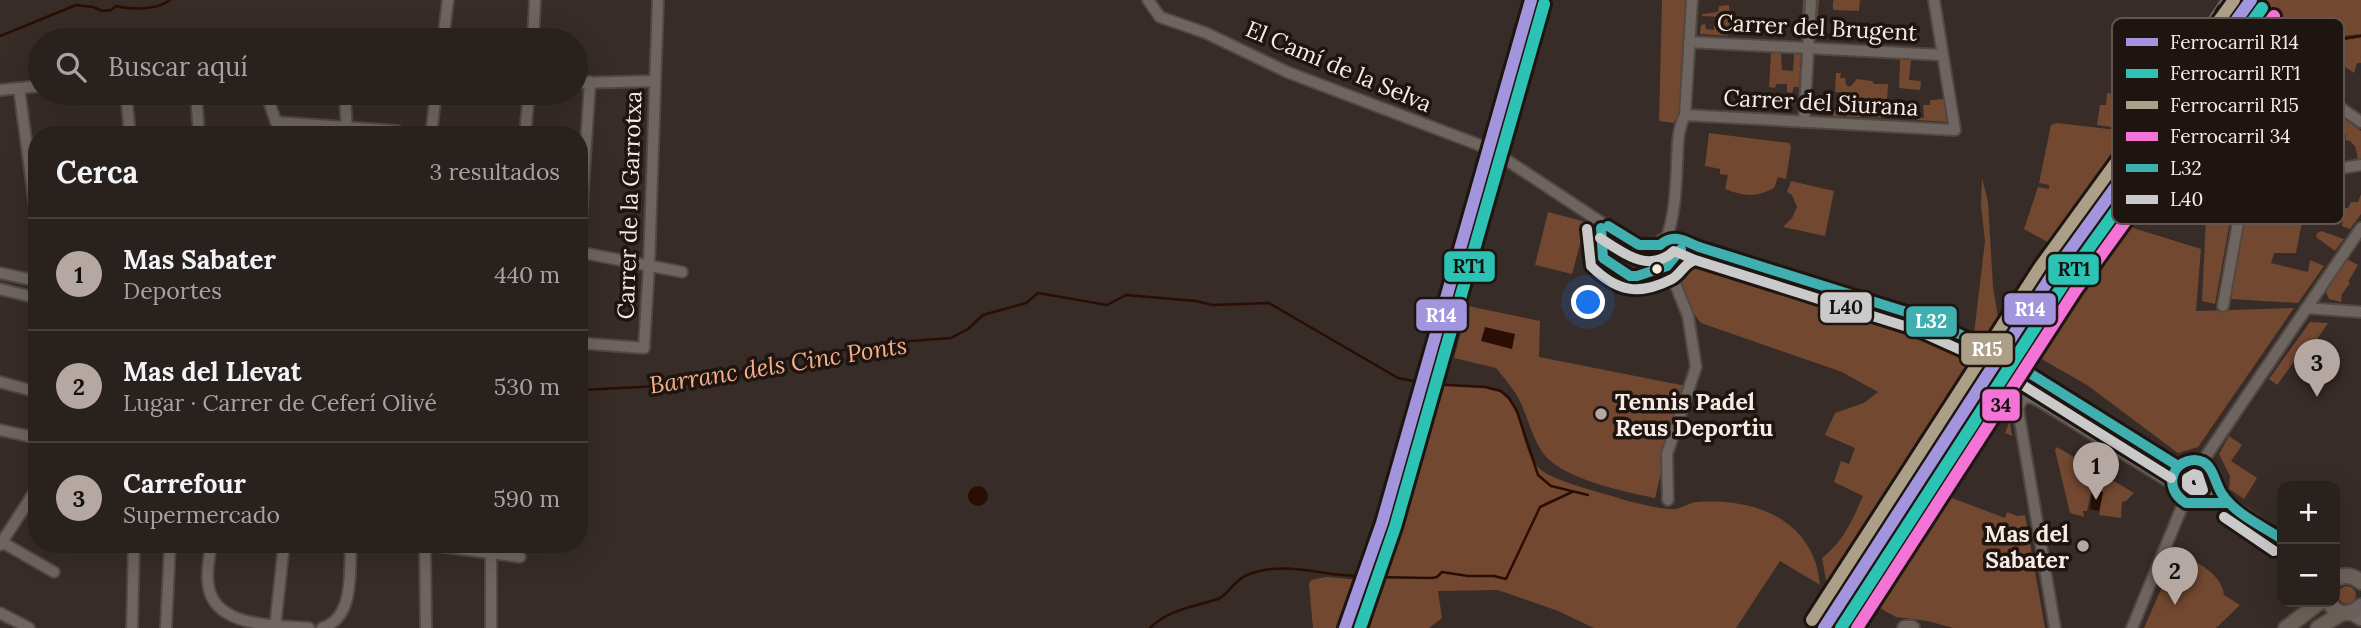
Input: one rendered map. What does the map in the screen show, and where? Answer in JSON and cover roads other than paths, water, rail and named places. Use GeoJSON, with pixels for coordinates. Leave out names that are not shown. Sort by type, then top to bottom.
{"type":"FeatureCollection","features":[{"type":"Feature","properties":{"kind":"main road"},"geometry":{"type":"LineString","coordinates":[[2340,577],[2358,578]]}},
{"type":"Feature","properties":{"kind":"main road"},"geometry":{"type":"LineString","coordinates":[[2286,628],[2313,607]]}},
{"type":"Feature","properties":{"kind":"main road"},"geometry":{"type":"LineString","coordinates":[[2333,607],[2335,610],[2353,613]]}},
{"type":"Feature","properties":{"kind":"main road"},"geometry":{"type":"LineString","coordinates":[[2318,628],[2353,613]]}},
{"type":"Feature","properties":{"kind":"main road"},"geometry":{"type":"LineString","coordinates":[[1905,628],[1912,628]]}},
{"type":"Feature","properties":{"kind":"street"},"geometry":{"type":"LineString","coordinates":[[444,28],[447,0]]}},
{"type":"Feature","properties":{"kind":"street"},"geometry":{"type":"LineString","coordinates":[[534,28],[536,0]]}},
{"type":"Feature","properties":{"kind":"street","name":"Carrer de la Garrotxa"},"geometry":{"type":"LineString","coordinates":[[588,344],[644,348],[657,0]]}},
{"type":"Feature","properties":{"kind":"street","name":"El Camí de la Selva"},"geometry":{"type":"LineString","coordinates":[[1149,0],[1160,17],[1206,33],[1287,72],[1487,148],[1634,244],[1653,247],[1668,256]]}},
{"type":"Feature","properties":{"kind":"street"},"geometry":{"type":"LineString","coordinates":[[1668,500],[1667,454],[1696,367],[1688,316],[1668,256],[1679,127],[1685,115],[1692,0]]}},
{"type":"Feature","properties":{"kind":"street"},"geometry":{"type":"LineString","coordinates":[[1804,122],[1811,0]]}},
{"type":"Feature","properties":{"kind":"street"},"geometry":{"type":"LineString","coordinates":[[1934,0],[1942,55]]}},
{"type":"Feature","properties":{"kind":"street","name":"Carrer del Brugent"},"geometry":{"type":"LineString","coordinates":[[1689,42],[1942,55]]}},
{"type":"Feature","properties":{"kind":"street","name":"Carrer del Siurana"},"geometry":{"type":"LineString","coordinates":[[1685,115],[1955,130],[1942,55]]}},
{"type":"Feature","properties":{"kind":"street"},"geometry":{"type":"LineString","coordinates":[[587,126],[590,82],[655,81]]}},
{"type":"Feature","properties":{"kind":"street"},"geometry":{"type":"LineString","coordinates":[[0,90],[28,87]]}},
{"type":"Feature","properties":{"kind":"street"},"geometry":{"type":"LineString","coordinates":[[19,88],[28,155]]}},
{"type":"Feature","properties":{"kind":"street"},"geometry":{"type":"LineString","coordinates":[[126,105],[129,126]]}},
{"type":"Feature","properties":{"kind":"street"},"geometry":{"type":"LineString","coordinates":[[197,105],[198,126]]}},
{"type":"Feature","properties":{"kind":"street"},"geometry":{"type":"LineString","coordinates":[[270,105],[277,126]]}},
{"type":"Feature","properties":{"kind":"street"},"geometry":{"type":"LineString","coordinates":[[346,105],[347,126]]}},
{"type":"Feature","properties":{"kind":"street"},"geometry":{"type":"LineString","coordinates":[[432,126],[435,105]]}},
{"type":"Feature","properties":{"kind":"street"},"geometry":{"type":"LineString","coordinates":[[526,126],[528,105]]}},
{"type":"Feature","properties":{"kind":"street"},"geometry":{"type":"LineString","coordinates":[[2344,110],[2361,122]]}},
{"type":"Feature","properties":{"kind":"street"},"geometry":{"type":"LineString","coordinates":[[276,122],[304,126]]}},
{"type":"Feature","properties":{"kind":"street"},"geometry":{"type":"LineString","coordinates":[[2223,306],[2237,224]]}},
{"type":"Feature","properties":{"kind":"street"},"geometry":{"type":"LineString","coordinates":[[2202,462],[2361,228]]}},
{"type":"Feature","properties":{"kind":"street"},"geometry":{"type":"LineString","coordinates":[[1668,256],[1699,247],[1919,316],[1988,347]]}},
{"type":"Feature","properties":{"kind":"street"},"geometry":{"type":"LineString","coordinates":[[588,253],[682,272]]}},
{"type":"Feature","properties":{"kind":"street"},"geometry":{"type":"LineString","coordinates":[[0,273],[28,279]]}},
{"type":"Feature","properties":{"kind":"street"},"geometry":{"type":"LineString","coordinates":[[0,289],[28,296]]}},
{"type":"Feature","properties":{"kind":"street"},"geometry":{"type":"LineString","coordinates":[[2306,308],[2361,312]]}},
{"type":"Feature","properties":{"kind":"street"},"geometry":{"type":"LineString","coordinates":[[2005,356],[2178,466]]}},
{"type":"Feature","properties":{"kind":"street"},"geometry":{"type":"LineString","coordinates":[[0,382],[28,390]]}},
{"type":"Feature","properties":{"kind":"street"},"geometry":{"type":"LineString","coordinates":[[2055,628],[2018,409],[2022,399],[2030,397],[2171,483],[2178,498],[2184,502],[2229,503]]}},
{"type":"Feature","properties":{"kind":"street"},"geometry":{"type":"LineString","coordinates":[[0,430],[28,436]]}},
{"type":"Feature","properties":{"kind":"street"},"geometry":{"type":"LineString","coordinates":[[2171,483],[2178,466],[2190,460],[2202,462],[2211,468],[2216,484],[2229,503],[2277,536]]}},
{"type":"Feature","properties":{"kind":"street"},"geometry":{"type":"LineString","coordinates":[[2204,502],[2210,497],[2216,484]]}},
{"type":"Feature","properties":{"kind":"street"},"geometry":{"type":"LineString","coordinates":[[28,502],[1,543],[54,572]]}},
{"type":"Feature","properties":{"kind":"street"},"geometry":{"type":"LineString","coordinates":[[2133,628],[2184,502]]}},
{"type":"Feature","properties":{"kind":"street"},"geometry":{"type":"LineString","coordinates":[[132,628],[134,553]]}},
{"type":"Feature","properties":{"kind":"street"},"geometry":{"type":"LineString","coordinates":[[166,628],[170,553]]}},
{"type":"Feature","properties":{"kind":"street"},"geometry":{"type":"LineString","coordinates":[[210,553],[207,582],[222,611],[244,622],[309,628]]}},
{"type":"Feature","properties":{"kind":"street"},"geometry":{"type":"LineString","coordinates":[[275,626],[283,553]]}},
{"type":"Feature","properties":{"kind":"street"},"geometry":{"type":"LineString","coordinates":[[322,628],[336,620],[347,602],[351,553]]}},
{"type":"Feature","properties":{"kind":"street"},"geometry":{"type":"LineString","coordinates":[[424,553],[426,628]]}},
{"type":"Feature","properties":{"kind":"street"},"geometry":{"type":"LineString","coordinates":[[491,553],[491,628]]}},
{"type":"Feature","properties":{"kind":"street"},"geometry":{"type":"LineString","coordinates":[[507,553],[520,557]]}},
{"type":"Feature","properties":{"kind":"street"},"geometry":{"type":"LineString","coordinates":[[2340,570],[2358,578]]}},
{"type":"Feature","properties":{"kind":"street"},"geometry":{"type":"LineString","coordinates":[[0,612],[29,628]]}},
{"type":"Feature","properties":{"kind":"waterway"},"geometry":{"type":"LineString","coordinates":[[0,36],[76,5],[102,11],[116,6],[152,7],[170,0]]}},
{"type":"Feature","properties":{"kind":"waterway","name":"Barranc dels Cinc Ponts"},"geometry":{"type":"LineString","coordinates":[[2344,39],[2361,36]]}},
{"type":"Feature","properties":{"kind":"waterway","name":"Barranc dels Cinc Ponts"},"geometry":{"type":"LineString","coordinates":[[588,390],[678,385],[730,376],[784,359],[898,342],[951,338],[968,329],[983,315],[1026,303],[1038,293],[1107,305],[1126,295],[1196,301],[1212,305],[1269,303],[1398,378],[1501,391],[1517,411],[1538,475],[1551,486],[1588,495]]}},
{"type":"Feature","properties":{"kind":"waterway"},"geometry":{"type":"LineString","coordinates":[[1370,577],[1432,578],[1442,572],[1506,579],[1540,507],[1572,492]]}},
{"type":"Feature","properties":{"kind":"waterway"},"geometry":{"type":"LineString","coordinates":[[1150,628],[1182,609],[1218,599],[1242,577],[1261,571],[1289,569],[1359,576]]}},
{"type":"Feature","properties":{"kind":"tunnel"},"geometry":{"type":"LineString","coordinates":[[1988,347],[2005,357]]}},
{"type":"Feature","properties":{"kind":"railway"},"geometry":{"type":"LineString","coordinates":[[2211,18],[2223,0]]}},
{"type":"Feature","properties":{"kind":"railway"},"geometry":{"type":"LineString","coordinates":[[1813,628],[2112,165]]}},
{"type":"Feature","properties":{"kind":"rail line","name":"R14"},"geometry":{"type":"LineString","coordinates":[[1345,628],[1382,523],[1531,0]]}},
{"type":"Feature","properties":{"kind":"rail line","name":"R15"},"geometry":{"type":"LineString","coordinates":[[2221,18],[2234,0]]}},
{"type":"Feature","properties":{"kind":"rail line","name":"R14"},"geometry":{"type":"LineString","coordinates":[[2238,18],[2251,0]]}},
{"type":"Feature","properties":{"kind":"rail line","name":"RT1"},"geometry":{"type":"LineString","coordinates":[[1360,628],[1395,527],[1544,4]]}},
{"type":"Feature","properties":{"kind":"rail line","name":"RT1"},"geometry":{"type":"LineString","coordinates":[[2255,18],[2262,8]]}},
{"type":"Feature","properties":{"kind":"rail line","name":"R15"},"geometry":{"type":"LineString","coordinates":[[1812,620],[2040,267],[2112,168]]}},
{"type":"Feature","properties":{"kind":"rail line","name":"R14"},"geometry":{"type":"LineString","coordinates":[[1824,628],[2052,275],[2112,192]]}},
{"type":"Feature","properties":{"kind":"rail line","name":"RT1"},"geometry":{"type":"LineString","coordinates":[[1841,628],[2064,283],[2112,216]]}},
{"type":"Feature","properties":{"kind":"rail line","name":"34"},"geometry":{"type":"LineString","coordinates":[[1857,628],[2075,291],[2123,224]]}},
{"type":"Feature","properties":{"kind":"place","name":"Carrefour"},"geometry":{"type":"Point","coordinates":[2317,397]}},
{"type":"Feature","properties":{"kind":"place","name":"Tennis Padel Reus Deportiu"},"geometry":{"type":"Point","coordinates":[1601,414]}},
{"type":"Feature","properties":{"kind":"place","name":"Mas Sabater"},"geometry":{"type":"Point","coordinates":[2096,500]}},
{"type":"Feature","properties":{"kind":"place","name":"Mas del Sabater"},"geometry":{"type":"Point","coordinates":[2083,546]}},
{"type":"Feature","properties":{"kind":"place","name":"Mas del Llevat"},"geometry":{"type":"Point","coordinates":[2175,605]}}]}
